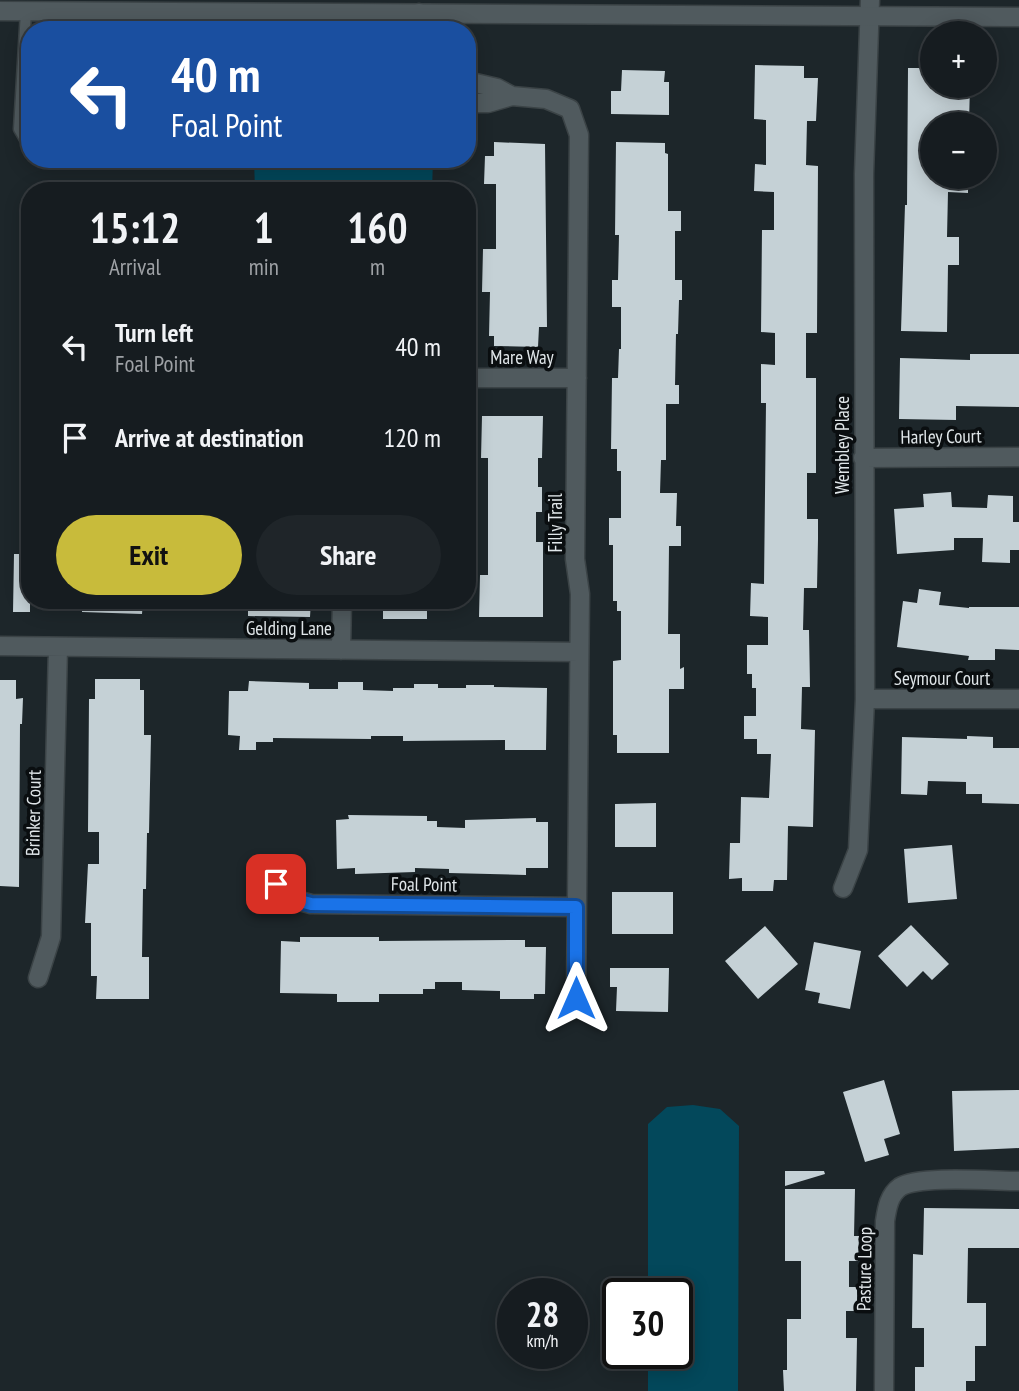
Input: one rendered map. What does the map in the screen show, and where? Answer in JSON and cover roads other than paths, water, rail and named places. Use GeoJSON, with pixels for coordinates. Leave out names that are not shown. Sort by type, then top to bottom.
{"type":"FeatureCollection","features":[{"type":"Feature","properties":{"kind":"street"},"geometry":{"type":"LineString","coordinates":[[0,11],[147,21],[419,21],[869,8],[1019,17]]}},
{"type":"Feature","properties":{"kind":"street","name":"Wembley Place"},"geometry":{"type":"LineString","coordinates":[[843,888],[858,850],[865,699],[864,174],[869,8]]}},
{"type":"Feature","properties":{"kind":"street"},"geometry":{"type":"LineString","coordinates":[[476,83],[497,88],[512,96]]}},
{"type":"Feature","properties":{"kind":"street"},"geometry":{"type":"LineString","coordinates":[[476,103],[488,103],[512,96]]}},
{"type":"Feature","properties":{"kind":"street","name":"Filly Trail"},"geometry":{"type":"LineString","coordinates":[[512,96],[546,99],[570,109],[579,135],[575,559],[580,594],[576,998]]}},
{"type":"Feature","properties":{"kind":"street","name":"Mare Way"},"geometry":{"type":"LineString","coordinates":[[476,378],[577,378]]}},
{"type":"Feature","properties":{"kind":"street","name":"Harley Court"},"geometry":{"type":"LineString","coordinates":[[863,458],[1019,457]]}},
{"type":"Feature","properties":{"kind":"street"},"geometry":{"type":"LineString","coordinates":[[341,650],[342,609]]}},
{"type":"Feature","properties":{"kind":"street","name":"Gelding Lane"},"geometry":{"type":"LineString","coordinates":[[0,646],[579,652]]}},
{"type":"Feature","properties":{"kind":"street","name":"Brinker Court"},"geometry":{"type":"LineString","coordinates":[[38,978],[51,937],[58,647]]}},
{"type":"Feature","properties":{"kind":"street","name":"Seymour Court"},"geometry":{"type":"LineString","coordinates":[[865,699],[1019,699]]}},
{"type":"Feature","properties":{"kind":"street","name":"Foal Point"},"geometry":{"type":"LineString","coordinates":[[276,884],[300,901],[311,904],[576,907]]}},
{"type":"Feature","properties":{"kind":"street","name":"Pasture Loop"},"geometry":{"type":"LineString","coordinates":[[884,1391],[885,1221],[888,1201],[899,1188],[917,1181],[1019,1181]]}},
{"type":"Feature","properties":{"kind":"lane"},"geometry":{"type":"LineString","coordinates":[[25,21],[26,11]]}},
{"type":"Feature","properties":{"kind":"lane"},"geometry":{"type":"LineString","coordinates":[[21,95],[21,132]]}},
{"type":"Feature","properties":{"kind":"water"},"geometry":{"type":"Polygon","coordinates":[[[254,168],[433,168],[432,182],[255,182],[254,168]]]}},
{"type":"Feature","properties":{"kind":"water"},"geometry":{"type":"Polygon","coordinates":[[[693,1105],[720,1109],[739,1126],[738,1391],[648,1391],[648,1369],[693,1369],[693,1278],[648,1278],[648,1124],[667,1107],[693,1105]]]}}]}
